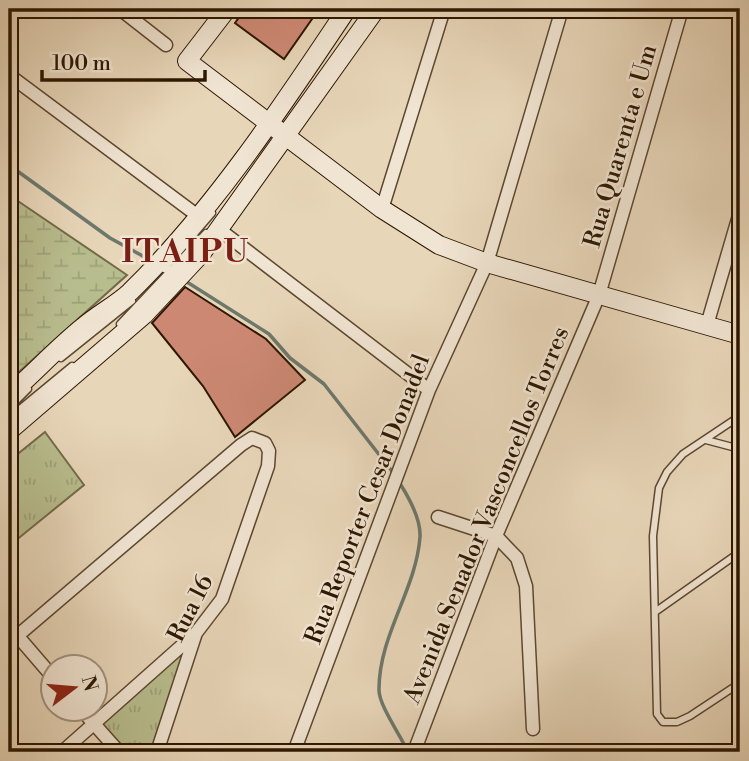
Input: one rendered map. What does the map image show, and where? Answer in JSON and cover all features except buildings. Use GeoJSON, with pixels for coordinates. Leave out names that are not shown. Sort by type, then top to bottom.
{"type":"FeatureCollection","features":[{"type":"Feature","properties":{"kind":"main road"},"geometry":{"type":"LineString","coordinates":[[227,9],[187,61],[382,209],[439,245],[487,263],[740,335]]}},
{"type":"Feature","properties":{"kind":"main road"},"geometry":{"type":"LineString","coordinates":[[9,431],[144,315],[220,230],[347,9]]}},
{"type":"Feature","properties":{"kind":"main road"},"geometry":{"type":"LineString","coordinates":[[9,395],[27,374],[129,293],[276,130],[376,9]]}},
{"type":"Feature","properties":{"kind":"street"},"geometry":{"type":"LineString","coordinates":[[120,9],[166,45]]}},
{"type":"Feature","properties":{"kind":"street"},"geometry":{"type":"LineString","coordinates":[[382,209],[444,9]]}},
{"type":"Feature","properties":{"kind":"street","name":"Rua Reporter Cesar Donadel"},"geometry":{"type":"LineString","coordinates":[[293,752],[429,390],[487,263],[562,9]]}},
{"type":"Feature","properties":{"kind":"street","name":"Rua Quarenta e Um"},"geometry":{"type":"LineString","coordinates":[[598,295],[682,9]]}},
{"type":"Feature","properties":{"kind":"street"},"geometry":{"type":"LineString","coordinates":[[9,75],[198,216]]}},
{"type":"Feature","properties":{"kind":"street"},"geometry":{"type":"LineString","coordinates":[[707,325],[740,212]]}},
{"type":"Feature","properties":{"kind":"street"},"geometry":{"type":"LineString","coordinates":[[220,230],[429,390]]}},
{"type":"Feature","properties":{"kind":"street","name":"Avenida Senador Vasconcellos Torres"},"geometry":{"type":"LineString","coordinates":[[414,752],[496,536],[598,295]]}},
{"type":"Feature","properties":{"kind":"street","name":"Rua 16"},"geometry":{"type":"LineString","coordinates":[[12,635],[241,445],[253,438],[265,443],[269,451],[268,466],[222,599],[196,633],[157,752]]}},
{"type":"Feature","properties":{"kind":"street"},"geometry":{"type":"LineString","coordinates":[[439,517],[496,536],[510,548],[523,570],[533,730]]}},
{"type":"Feature","properties":{"kind":"street"},"geometry":{"type":"LineString","coordinates":[[62,752],[196,633]]}},
{"type":"Feature","properties":{"kind":"street"},"geometry":{"type":"LineString","coordinates":[[12,635],[38,662]]}},
{"type":"Feature","properties":{"kind":"street"},"geometry":{"type":"LineString","coordinates":[[91,722],[119,752]]}},
{"type":"Feature","properties":{"kind":"lane"},"geometry":{"type":"LineString","coordinates":[[9,418],[146,299],[206,233],[356,9]]}},
{"type":"Feature","properties":{"kind":"lane"},"geometry":{"type":"LineString","coordinates":[[9,408],[88,335],[120,312],[175,258],[276,130],[366,9]]}},
{"type":"Feature","properties":{"kind":"lane"},"geometry":{"type":"LineString","coordinates":[[740,416],[676,461],[659,488],[653,536],[656,703],[660,720],[677,722],[740,683]]}},
{"type":"Feature","properties":{"kind":"lane"},"geometry":{"type":"LineString","coordinates":[[706,440],[740,449]]}},
{"type":"Feature","properties":{"kind":"lane"},"geometry":{"type":"LineString","coordinates":[[654,612],[740,552]]}},
{"type":"Feature","properties":{"kind":"green space"},"geometry":{"type":"Polygon","coordinates":[[[9,195],[127,275],[9,381],[9,195]]]}},
{"type":"Feature","properties":{"kind":"green space"},"geometry":{"type":"Polygon","coordinates":[[[45,432],[84,485],[9,546],[9,461],[45,432]]]}},
{"type":"Feature","properties":{"kind":"green space"},"geometry":{"type":"Polygon","coordinates":[[[189,647],[153,752],[123,752],[99,725],[108,722],[108,717],[189,647]]]}},
{"type":"Feature","properties":{"kind":"waterway"},"geometry":{"type":"LineString","coordinates":[[9,165],[110,238],[150,260]]}},
{"type":"Feature","properties":{"kind":"waterway"},"geometry":{"type":"LineString","coordinates":[[187,282],[269,334],[290,358],[324,384],[395,475]]}},
{"type":"Feature","properties":{"kind":"waterway"},"geometry":{"type":"LineString","coordinates":[[399,482],[416,515],[420,537],[412,576],[385,650],[379,689],[386,711],[408,752]]}},
{"type":"Feature","properties":{"kind":"district","name":"ITAIPU"},"geometry":{"type":"Point","coordinates":[186,251]}}]}
